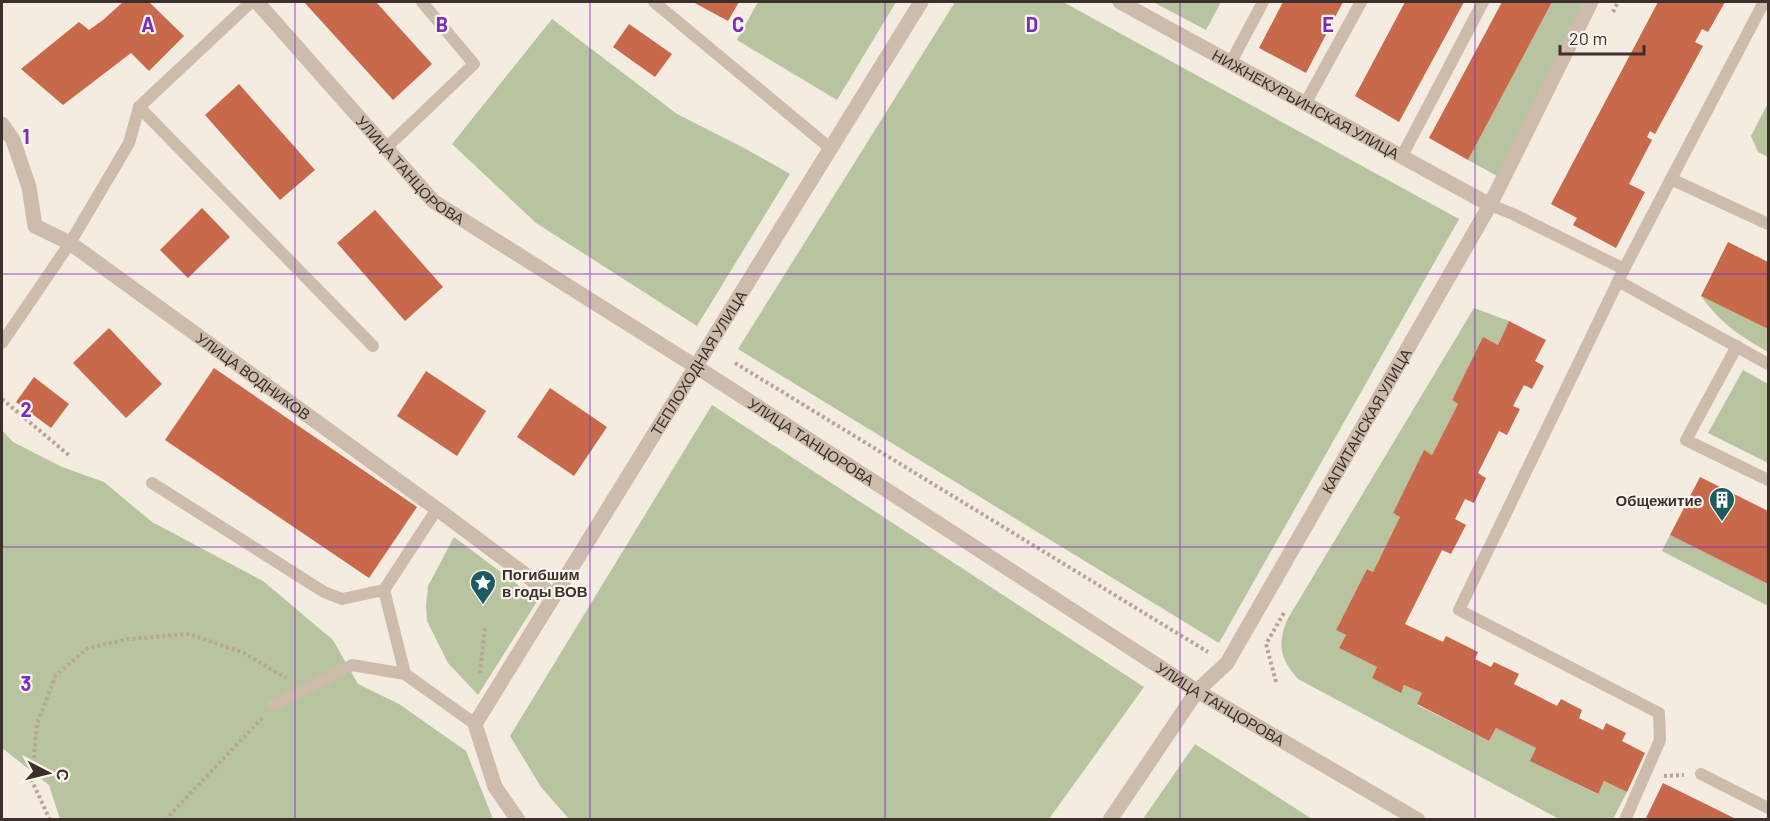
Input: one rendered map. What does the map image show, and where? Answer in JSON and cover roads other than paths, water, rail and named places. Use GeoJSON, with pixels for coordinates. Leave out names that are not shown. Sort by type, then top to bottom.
{"type":"FeatureCollection","features":[{"type":"Feature","properties":{"kind":"street","name":"УЛИЦА ТАНЦОРОВА"},"geometry":{"type":"LineString","coordinates":[[257,2],[433,201],[695,366],[1197,691],[1418,819]]}},
{"type":"Feature","properties":{"kind":"street","name":"ТЕПЛОХОДНАЯ УЛИЦА"},"geometry":{"type":"LineString","coordinates":[[475,724],[921,2]]}},
{"type":"Feature","properties":{"kind":"street","name":"НИЖНЕКУРЬИНСКАЯ УЛИЦА"},"geometry":{"type":"LineString","coordinates":[[1120,2],[1490,205]]}},
{"type":"Feature","properties":{"kind":"street","name":"КАПИТАНСКАЯ УЛИЦА"},"geometry":{"type":"LineString","coordinates":[[1110,819],[1197,691],[1227,663],[1490,205],[1591,2]]}},
{"type":"Feature","properties":{"kind":"street","name":"УЛИЦА ВОДНИКОВ"},"geometry":{"type":"LineString","coordinates":[[2,124],[13,140],[29,187],[35,226],[70,243],[554,596]]}},
{"type":"Feature","properties":{"kind":"street"},"geometry":{"type":"LineString","coordinates":[[475,724],[495,788],[518,819]]}},
{"type":"Feature","properties":{"kind":"lane"},"geometry":{"type":"LineString","coordinates":[[2,343],[70,243],[129,143],[139,107],[251,2]]}},
{"type":"Feature","properties":{"kind":"lane"},"geometry":{"type":"LineString","coordinates":[[386,148],[474,64],[422,2]]}},
{"type":"Feature","properties":{"kind":"lane"},"geometry":{"type":"LineString","coordinates":[[654,2],[830,148]]}},
{"type":"Feature","properties":{"kind":"lane"},"geometry":{"type":"LineString","coordinates":[[1231,62],[1263,2]]}},
{"type":"Feature","properties":{"kind":"lane"},"geometry":{"type":"LineString","coordinates":[[1305,104],[1361,2]]}},
{"type":"Feature","properties":{"kind":"lane"},"geometry":{"type":"LineString","coordinates":[[1402,156],[1484,2]]}},
{"type":"Feature","properties":{"kind":"lane"},"geometry":{"type":"LineString","coordinates":[[1625,819],[1660,740],[1659,713],[1459,610],[1624,269],[1764,2]]}},
{"type":"Feature","properties":{"kind":"lane"},"geometry":{"type":"LineString","coordinates":[[139,107],[373,346]]}},
{"type":"Feature","properties":{"kind":"lane"},"geometry":{"type":"LineString","coordinates":[[1671,178],[1768,224]]}},
{"type":"Feature","properties":{"kind":"lane"},"geometry":{"type":"LineString","coordinates":[[1490,205],[1624,269]]}},
{"type":"Feature","properties":{"kind":"lane"},"geometry":{"type":"LineString","coordinates":[[1618,281],[1768,364]]}},
{"type":"Feature","properties":{"kind":"lane"},"geometry":{"type":"LineString","coordinates":[[1737,346],[1686,440],[1768,480]]}},
{"type":"Feature","properties":{"kind":"lane"},"geometry":{"type":"LineString","coordinates":[[152,483],[332,596],[342,598],[384,590],[437,509]]}},
{"type":"Feature","properties":{"kind":"lane"},"geometry":{"type":"LineString","coordinates":[[384,590],[405,674]]}},
{"type":"Feature","properties":{"kind":"lane"},"geometry":{"type":"LineString","coordinates":[[274,705],[352,665],[405,674],[475,724]]}},
{"type":"Feature","properties":{"kind":"lane"},"geometry":{"type":"LineString","coordinates":[[1701,774],[1768,808]]}},
{"type":"Feature","properties":{"kind":"place","name":"Общежитие"},"geometry":{"type":"Point","coordinates":[1722,523]}},
{"type":"Feature","properties":{"kind":"place","name":"Погибшим в годы ВОВ"},"geometry":{"type":"Point","coordinates":[483,606]}}]}
